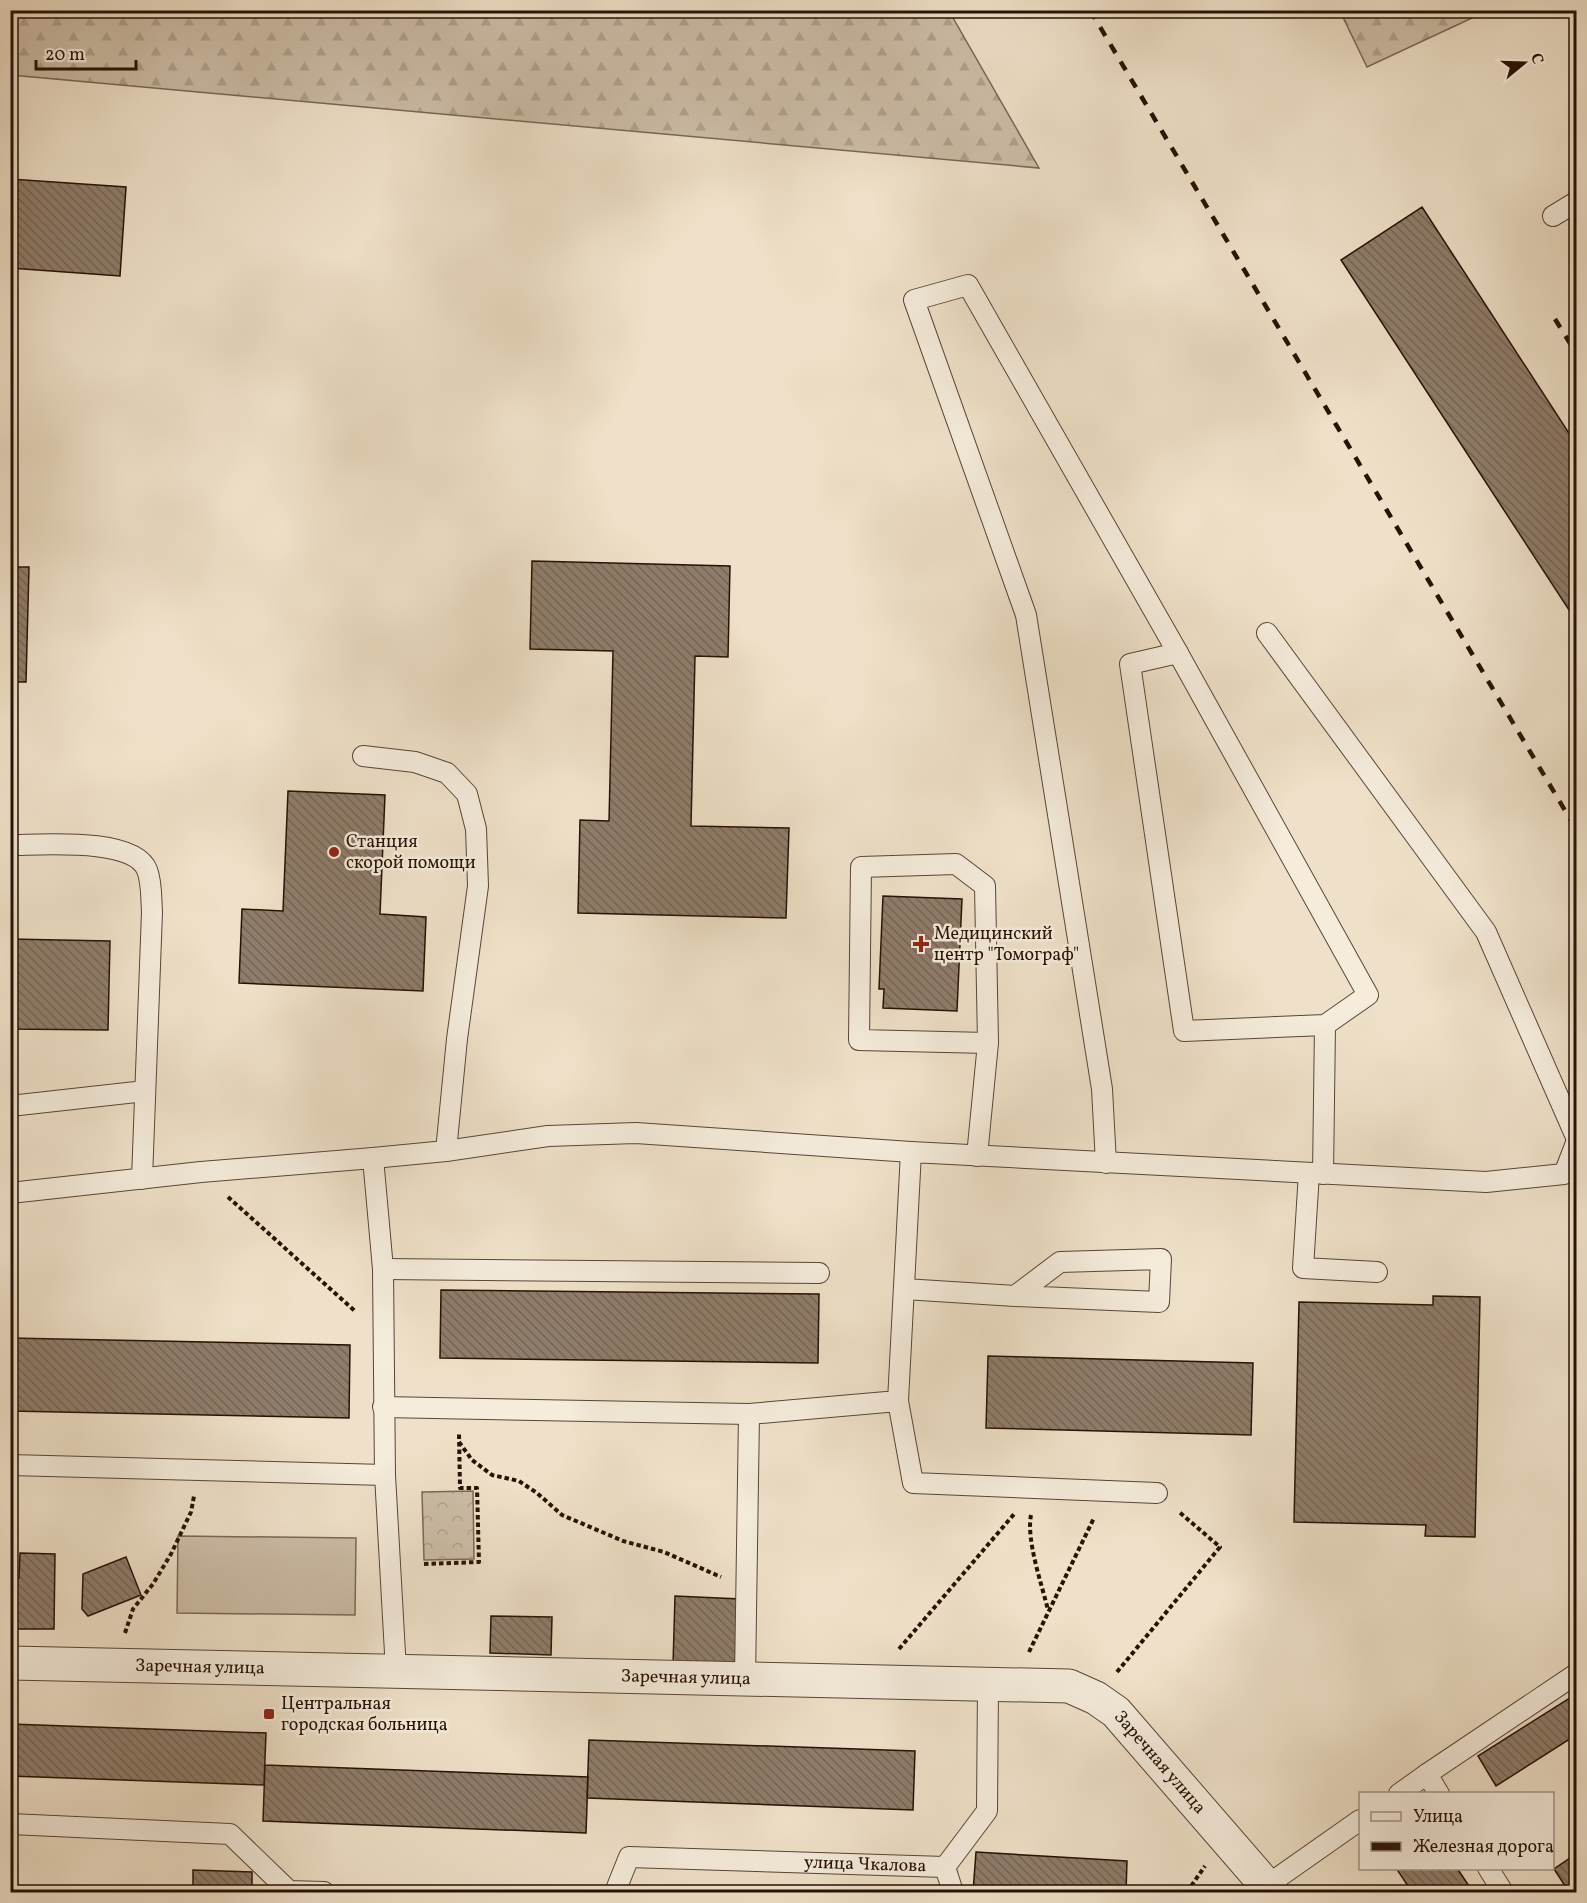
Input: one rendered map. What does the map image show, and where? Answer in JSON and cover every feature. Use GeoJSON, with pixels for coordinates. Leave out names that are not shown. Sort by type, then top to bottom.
{"type":"FeatureCollection","features":[{"type":"Feature","properties":{"kind":"street","name":"Заречная улица"},"geometry":{"type":"LineString","coordinates":[[10,1663],[1069,1686],[1096,1698],[1116,1712],[1269,1889]]}},
{"type":"Feature","properties":{"kind":"lane"},"geometry":{"type":"LineString","coordinates":[[1553,216],[1576,202]]}},
{"type":"Feature","properties":{"kind":"lane"},"geometry":{"type":"LineString","coordinates":[[1106,1163],[1102,1089],[1026,615],[914,300],[968,285],[1178,653],[1368,995],[1325,1024],[1184,1031],[1130,664],[1178,653]]}},
{"type":"Feature","properties":{"kind":"lane"},"geometry":{"type":"LineString","coordinates":[[1268,633],[1486,932],[1576,1137]]}},
{"type":"Feature","properties":{"kind":"lane"},"geometry":{"type":"LineString","coordinates":[[363,756],[415,762],[447,773],[467,794],[476,829],[478,886],[457,1038],[446,1151]]}},
{"type":"Feature","properties":{"kind":"lane"},"geometry":{"type":"LineString","coordinates":[[10,845],[106,846],[127,852],[141,862],[147,870],[152,912],[142,1179]]}},
{"type":"Feature","properties":{"kind":"lane"},"geometry":{"type":"LineString","coordinates":[[976,1156],[988,1043],[985,886],[956,864],[861,867],[859,1041],[988,1043]]}},
{"type":"Feature","properties":{"kind":"lane"},"geometry":{"type":"LineString","coordinates":[[1325,1024],[1316,1173],[1303,1268],[1377,1272]]}},
{"type":"Feature","properties":{"kind":"lane"},"geometry":{"type":"LineString","coordinates":[[10,1106],[145,1091]]}},
{"type":"Feature","properties":{"kind":"lane"},"geometry":{"type":"LineString","coordinates":[[10,1193],[201,1172],[446,1151],[548,1136],[636,1133],[976,1156],[1486,1182],[1564,1174],[1576,1143]]}},
{"type":"Feature","properties":{"kind":"lane"},"geometry":{"type":"LineString","coordinates":[[911,1152],[898,1401],[913,1483],[1157,1493]]}},
{"type":"Feature","properties":{"kind":"lane"},"geometry":{"type":"LineString","coordinates":[[373,1158],[383,1269],[383,1407],[396,1671]]}},
{"type":"Feature","properties":{"kind":"lane"},"geometry":{"type":"LineString","coordinates":[[904,1289],[1015,1296],[1159,1302],[1161,1259],[1060,1262],[1015,1296]]}},
{"type":"Feature","properties":{"kind":"lane"},"geometry":{"type":"LineString","coordinates":[[383,1269],[819,1273]]}},
{"type":"Feature","properties":{"kind":"lane"},"geometry":{"type":"LineString","coordinates":[[383,1407],[749,1414],[898,1401]]}},
{"type":"Feature","properties":{"kind":"lane"},"geometry":{"type":"LineString","coordinates":[[745,1679],[749,1414]]}},
{"type":"Feature","properties":{"kind":"lane"},"geometry":{"type":"LineString","coordinates":[[10,1465],[386,1475]]}},
{"type":"Feature","properties":{"kind":"lane"},"geometry":{"type":"LineString","coordinates":[[1402,1792],[1576,1674]]}},
{"type":"Feature","properties":{"kind":"lane","name":"улица Чкалова"},"geometry":{"type":"LineString","coordinates":[[615,1893],[629,1857],[945,1867],[987,1811],[1000,1685]]}},
{"type":"Feature","properties":{"kind":"lane"},"geometry":{"type":"LineString","coordinates":[[1427,1774],[1438,1792]]}},
{"type":"Feature","properties":{"kind":"lane"},"geometry":{"type":"LineString","coordinates":[[1269,1889],[1359,1821]]}},
{"type":"Feature","properties":{"kind":"lane"},"geometry":{"type":"LineString","coordinates":[[10,1824],[230,1834],[289,1892],[324,1893]]}},
{"type":"Feature","properties":{"kind":"lane"},"geometry":{"type":"LineString","coordinates":[[945,1867],[953,1893]]}},
{"type":"Feature","properties":{"kind":"lane"},"geometry":{"type":"LineString","coordinates":[[1489,1870],[1503,1893]]}},
{"type":"Feature","properties":{"kind":"path"},"geometry":{"type":"LineString","coordinates":[[201,1172],[384,1337]]}},
{"type":"Feature","properties":{"kind":"path"},"geometry":{"type":"LineString","coordinates":[[424,1564],[478,1562],[477,1488],[460,1488],[458,1409]]}},
{"type":"Feature","properties":{"kind":"path"},"geometry":{"type":"LineString","coordinates":[[459,1442],[472,1460],[492,1475],[519,1481],[562,1515],[623,1542],[664,1552],[746,1589]]}},
{"type":"Feature","properties":{"kind":"path"},"geometry":{"type":"LineString","coordinates":[[116,1665],[133,1609],[153,1584],[171,1554],[191,1512],[197,1470]]}},
{"type":"Feature","properties":{"kind":"path"},"geometry":{"type":"LineString","coordinates":[[1036,1488],[1030,1521],[1033,1550],[1048,1612]]}},
{"type":"Feature","properties":{"kind":"path"},"geometry":{"type":"LineString","coordinates":[[895,1682],[897,1652],[1036,1488]]}},
{"type":"Feature","properties":{"kind":"path"},"geometry":{"type":"LineString","coordinates":[[1000,1685],[1048,1612],[1107,1490]]}},
{"type":"Feature","properties":{"kind":"path"},"geometry":{"type":"LineString","coordinates":[[1096,1698],[1220,1547],[1157,1493]]}},
{"type":"Feature","properties":{"kind":"path"},"geometry":{"type":"LineString","coordinates":[[1187,1893],[1209,1860]]}},
{"type":"Feature","properties":{"kind":"green space"},"geometry":{"type":"Polygon","coordinates":[[[10,11],[949,11],[1039,168],[11,75],[10,11]]]}},
{"type":"Feature","properties":{"kind":"green space"},"geometry":{"type":"Polygon","coordinates":[[[1340,11],[1487,11],[1367,67],[1340,11]]]}},
{"type":"Feature","properties":{"kind":"green space"},"geometry":{"type":"Polygon","coordinates":[[[473,1491],[474,1559],[424,1560],[422,1492],[473,1491]]]}},
{"type":"Feature","properties":{"kind":"green space"},"geometry":{"type":"Polygon","coordinates":[[[178,1536],[356,1538],[355,1615],[177,1613],[178,1536]]]}},
{"type":"Feature","properties":{"kind":"building"},"geometry":{"type":"Polygon","coordinates":[[[10,179],[126,187],[120,276],[10,268],[10,179]]]}},
{"type":"Feature","properties":{"kind":"building"},"geometry":{"type":"Polygon","coordinates":[[[1422,207],[1576,444],[1576,610],[1571,613],[1341,260],[1422,207]]]}},
{"type":"Feature","properties":{"kind":"building"},"geometry":{"type":"Polygon","coordinates":[[[532,561],[730,566],[728,657],[695,656],[691,826],[789,828],[786,918],[578,913],[580,820],[609,821],[613,651],[530,649],[532,561]]]}},
{"type":"Feature","properties":{"kind":"building"},"geometry":{"type":"Polygon","coordinates":[[[10,567],[29,567],[26,682],[10,682],[10,567]]]}},
{"type":"Feature","properties":{"kind":"building","name":"Станция скорой помощи"},"geometry":{"type":"Polygon","coordinates":[[[288,791],[385,795],[380,914],[426,917],[423,991],[239,983],[242,909],[283,911],[288,791]]]}},
{"type":"Feature","properties":{"kind":"building","name":"Медицинский центр \"Томограф\""},"geometry":{"type":"Polygon","coordinates":[[[883,896],[962,899],[957,1011],[883,1008],[884,989],[879,989],[883,896]]]}},
{"type":"Feature","properties":{"kind":"building"},"geometry":{"type":"Polygon","coordinates":[[[10,939],[110,941],[108,1030],[10,1029],[10,939]]]}},
{"type":"Feature","properties":{"kind":"building"},"geometry":{"type":"Polygon","coordinates":[[[441,1290],[819,1294],[818,1363],[440,1358],[441,1290]]]}},
{"type":"Feature","properties":{"kind":"building"},"geometry":{"type":"Polygon","coordinates":[[[1433,1296],[1480,1297],[1475,1537],[1425,1536],[1426,1525],[1294,1522],[1299,1302],[1433,1305],[1433,1296]]]}},
{"type":"Feature","properties":{"kind":"building"},"geometry":{"type":"Polygon","coordinates":[[[10,1338],[350,1345],[349,1418],[10,1411],[10,1338]]]}},
{"type":"Feature","properties":{"kind":"building"},"geometry":{"type":"Polygon","coordinates":[[[988,1356],[1253,1363],[1251,1435],[986,1428],[988,1356]]]}},
{"type":"Feature","properties":{"kind":"building"},"geometry":{"type":"Polygon","coordinates":[[[20,1553],[55,1554],[54,1629],[10,1629],[10,1578],[19,1578],[20,1553]]]}},
{"type":"Feature","properties":{"kind":"building"},"geometry":{"type":"Polygon","coordinates":[[[126,1557],[141,1595],[88,1616],[82,1609],[83,1574],[126,1557]]]}},
{"type":"Feature","properties":{"kind":"building"},"geometry":{"type":"Polygon","coordinates":[[[675,1596],[740,1599],[737,1667],[673,1665],[675,1596]]]}},
{"type":"Feature","properties":{"kind":"building"},"geometry":{"type":"Polygon","coordinates":[[[491,1616],[552,1617],[551,1655],[490,1653],[491,1616]]]}},
{"type":"Feature","properties":{"kind":"building"},"geometry":{"type":"Polygon","coordinates":[[[1576,1694],[1576,1735],[1496,1786],[1478,1756],[1576,1694]]]}},
{"type":"Feature","properties":{"kind":"building"},"geometry":{"type":"Polygon","coordinates":[[[10,1724],[266,1733],[264,1785],[10,1776],[10,1724]]]}},
{"type":"Feature","properties":{"kind":"building"},"geometry":{"type":"Polygon","coordinates":[[[589,1740],[915,1751],[913,1810],[587,1798],[589,1740]]]}},
{"type":"Feature","properties":{"kind":"building"},"geometry":{"type":"Polygon","coordinates":[[[265,1765],[588,1777],[586,1833],[263,1821],[265,1765]]]}},
{"type":"Feature","properties":{"kind":"building"},"geometry":{"type":"Polygon","coordinates":[[[976,1852],[1127,1861],[1126,1892],[973,1892],[976,1852]]]}},
{"type":"Feature","properties":{"kind":"building"},"geometry":{"type":"Polygon","coordinates":[[[1576,1854],[1576,1892],[1569,1892],[1554,1869],[1576,1854]]]}},
{"type":"Feature","properties":{"kind":"building"},"geometry":{"type":"Polygon","coordinates":[[[193,1870],[252,1872],[252,1892],[193,1892],[193,1870]]]}},
{"type":"Feature","properties":{"kind":"building"},"geometry":{"type":"Polygon","coordinates":[[[1397,1870],[1458,1870],[1473,1892],[1412,1892],[1397,1870]]]}},
{"type":"Feature","properties":{"kind":"railway"},"geometry":{"type":"LineString","coordinates":[[1090,10],[1576,829]]}},
{"type":"Feature","properties":{"kind":"railway"},"geometry":{"type":"LineString","coordinates":[[1555,319],[1576,353]]}},
{"type":"Feature","properties":{"kind":"place","name":"Станция скорой помощи"},"geometry":{"type":"Point","coordinates":[334,852]}},
{"type":"Feature","properties":{"kind":"place","name":"Медицинский центр \"Томограф\""},"geometry":{"type":"Point","coordinates":[921,944]}},
{"type":"Feature","properties":{"kind":"place","name":"Центральная городская больница"},"geometry":{"type":"Point","coordinates":[269,1714]}}]}
